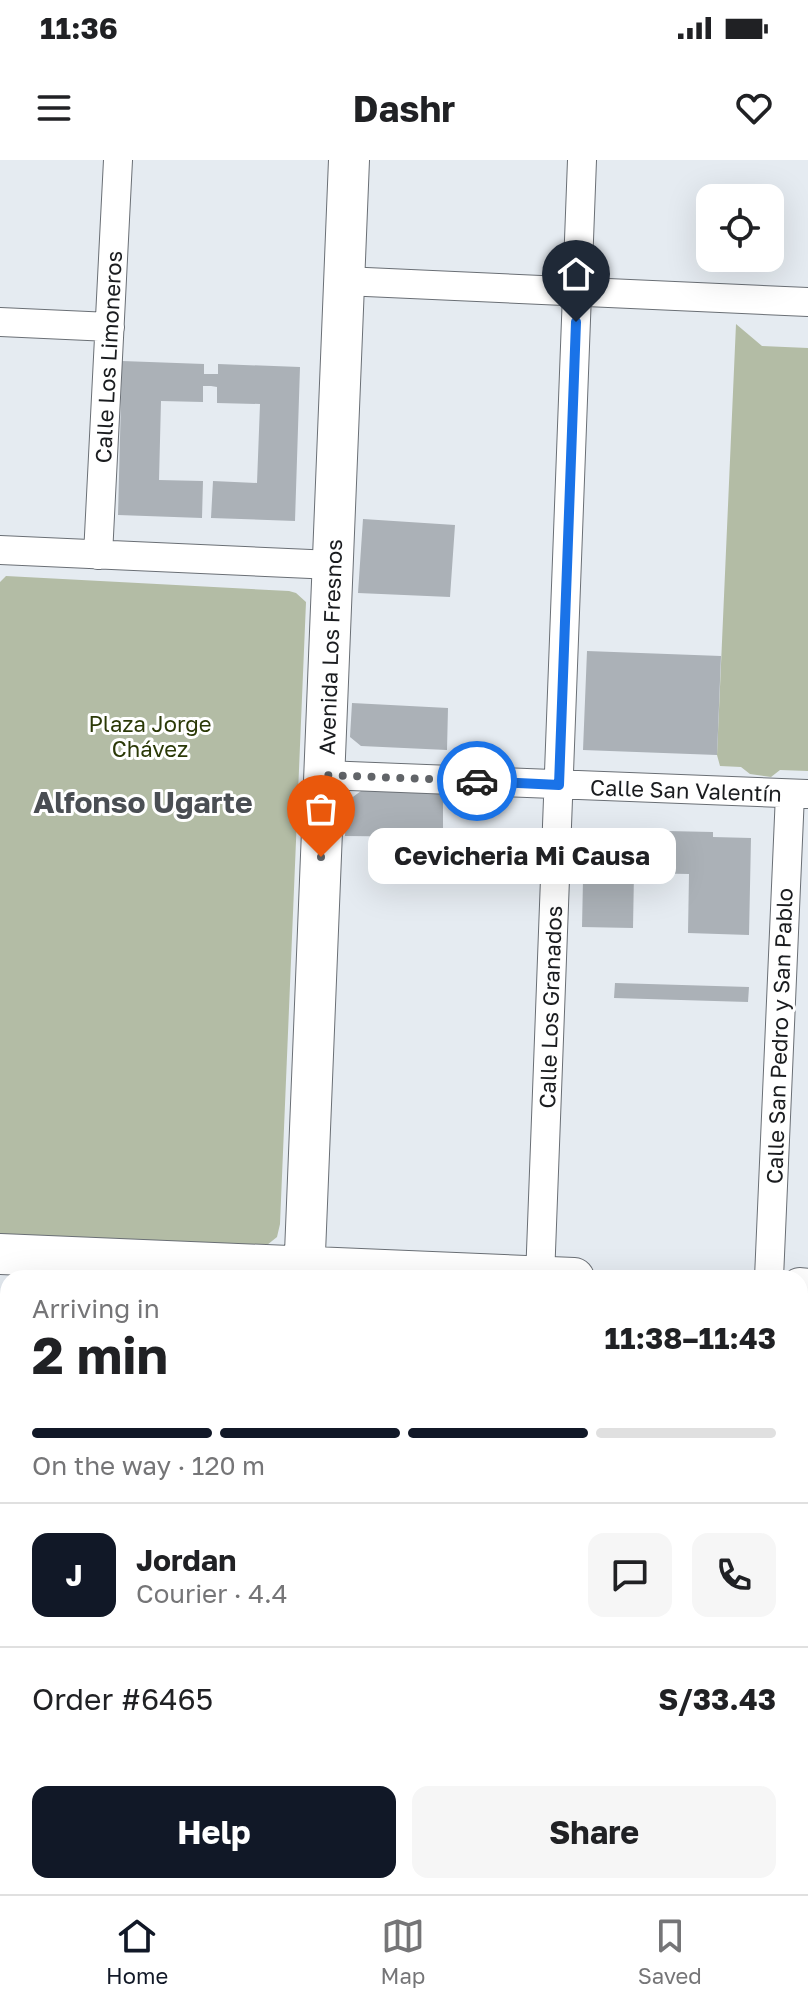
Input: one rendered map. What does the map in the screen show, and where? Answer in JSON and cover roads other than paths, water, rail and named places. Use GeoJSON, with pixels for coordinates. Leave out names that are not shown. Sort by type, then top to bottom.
{"type":"FeatureCollection","features":[{"type":"Feature","properties":{"kind":"street","name":"Calle Los Limoneros"},"geometry":{"type":"LineString","coordinates":[[98,555],[118,160]]}},
{"type":"Feature","properties":{"kind":"street","name":"Avenida Los Fresnos"},"geometry":{"type":"LineString","coordinates":[[304,1270],[349,160]]}},
{"type":"Feature","properties":{"kind":"street","name":"Calle Los Granados"},"geometry":{"type":"LineString","coordinates":[[551,1270],[559,785],[582,160]]}},
{"type":"Feature","properties":{"kind":"street"},"geometry":{"type":"LineString","coordinates":[[344,281],[808,302]]}},
{"type":"Feature","properties":{"kind":"street"},"geometry":{"type":"LineString","coordinates":[[0,322],[110,327]]}},
{"type":"Feature","properties":{"kind":"street"},"geometry":{"type":"LineString","coordinates":[[0,550],[333,565]]}},
{"type":"Feature","properties":{"kind":"street","name":"Calle San Valentín"},"geometry":{"type":"LineString","coordinates":[[324,775],[799,794]]}},
{"type":"Feature","properties":{"kind":"street","name":"Calle San Pedro y San Pablo"},"geometry":{"type":"LineString","coordinates":[[769,1270],[799,794]]}},
{"type":"Feature","properties":{"kind":"street"},"geometry":{"type":"LineString","coordinates":[[0,1254],[73,1268],[188,1270]]}},
{"type":"Feature","properties":{"kind":"place","name":"Cevicheria Mi Causa"},"geometry":{"type":"Point","coordinates":[321,857]}},
{"type":"Feature","properties":{"kind":"district","name":"Alfonso Ugarte"},"geometry":{"type":"Point","coordinates":[143,802]}},
{"type":"Feature","properties":{"kind":"park label","name":"Plaza Jorge Chávez"},"geometry":{"type":"Point","coordinates":[150,736]}}]}
